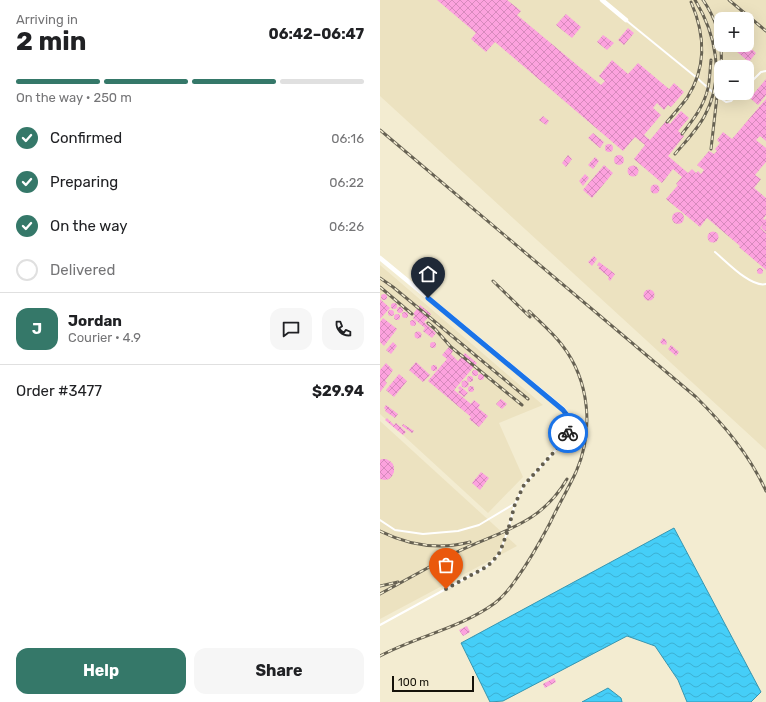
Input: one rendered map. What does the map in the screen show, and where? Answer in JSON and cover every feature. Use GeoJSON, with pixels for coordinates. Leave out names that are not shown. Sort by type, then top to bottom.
{"type":"FeatureCollection","features":[{"type":"Feature","properties":{"kind":"street"},"geometry":{"type":"LineString","coordinates":[[602,0],[626,20]]}},
{"type":"Feature","properties":{"kind":"street"},"geometry":{"type":"LineString","coordinates":[[380,258],[563,410],[570,419],[570,429]]}},
{"type":"Feature","properties":{"kind":"lane"},"geometry":{"type":"LineString","coordinates":[[626,20],[714,93]]}},
{"type":"Feature","properties":{"kind":"lane"},"geometry":{"type":"LineString","coordinates":[[754,79],[762,72],[766,71]]}},
{"type":"Feature","properties":{"kind":"lane"},"geometry":{"type":"LineString","coordinates":[[723,100],[726,102],[732,100]]}},
{"type":"Feature","properties":{"kind":"lane"},"geometry":{"type":"LineString","coordinates":[[715,252],[749,280],[761,285],[766,284]]}},
{"type":"Feature","properties":{"kind":"lane"},"geometry":{"type":"LineString","coordinates":[[380,625],[486,567],[493,561],[500,552],[515,504],[524,485],[564,441],[570,429]]}},
{"type":"Feature","properties":{"kind":"lane"},"geometry":{"type":"LineString","coordinates":[[380,520],[395,530],[423,534],[458,531],[479,525],[515,504]]}},
{"type":"Feature","properties":{"kind":"shaded area"},"geometry":{"type":"Polygon","coordinates":[[[380,0],[766,0],[766,450],[380,96],[380,0]]]}},
{"type":"Feature","properties":{"kind":"shaded area"},"geometry":{"type":"Polygon","coordinates":[[[380,265],[543,405],[499,423],[523,477],[488,513],[380,414],[380,265]]]}},
{"type":"Feature","properties":{"kind":"shaded area"},"geometry":{"type":"Polygon","coordinates":[[[380,421],[517,546],[380,619],[380,421]]]}},
{"type":"Feature","properties":{"kind":"water"},"geometry":{"type":"Polygon","coordinates":[[[674,528],[761,692],[751,702],[687,702],[678,680],[655,646],[627,636],[503,701],[490,702],[461,643],[674,528]]]}},
{"type":"Feature","properties":{"kind":"water"},"geometry":{"type":"Polygon","coordinates":[[[608,688],[621,698],[622,702],[582,702],[608,688]]]}},
{"type":"Feature","properties":{"kind":"building"},"geometry":{"type":"Polygon","coordinates":[[[437,0],[507,0],[521,11],[517,15],[601,85],[605,81],[599,76],[612,60],[628,74],[638,63],[669,89],[674,83],[684,92],[671,107],[668,105],[664,110],[657,103],[653,108],[661,115],[644,135],[650,140],[666,121],[670,124],[681,111],[689,118],[678,131],[684,136],[668,156],[688,173],[692,169],[696,173],[698,171],[701,174],[704,170],[697,165],[709,151],[714,154],[717,151],[715,149],[720,143],[717,140],[723,132],[732,139],[766,99],[766,141],[760,136],[756,140],[766,148],[766,162],[755,175],[761,179],[754,188],[766,198],[766,215],[763,219],[765,220],[766,218],[766,232],[761,228],[763,224],[760,228],[766,233],[766,270],[707,218],[700,227],[666,199],[678,185],[676,184],[682,177],[673,169],[662,183],[634,159],[645,145],[635,137],[623,151],[495,42],[486,52],[471,39],[476,33],[437,0]]]}},
{"type":"Feature","properties":{"kind":"building"},"geometry":{"type":"Polygon","coordinates":[[[566,14],[581,27],[572,38],[556,25],[566,14]]]}},
{"type":"Feature","properties":{"kind":"building"},"geometry":{"type":"Polygon","coordinates":[[[628,28],[634,33],[624,45],[618,40],[628,28]]]}},
{"type":"Feature","properties":{"kind":"building"},"geometry":{"type":"Polygon","coordinates":[[[603,35],[614,43],[607,50],[597,42],[603,35]]]}},
{"type":"Feature","properties":{"kind":"building"},"geometry":{"type":"Polygon","coordinates":[[[754,51],[756,53],[751,60],[747,60],[737,52],[754,51]]]}},
{"type":"Feature","properties":{"kind":"building"},"geometry":{"type":"Polygon","coordinates":[[[766,79],[766,95],[758,105],[752,100],[754,100],[754,93],[766,79]]]}},
{"type":"Feature","properties":{"kind":"building"},"geometry":{"type":"Polygon","coordinates":[[[543,116],[549,121],[546,125],[539,120],[543,116]]]}},
{"type":"Feature","properties":{"kind":"building"},"geometry":{"type":"Polygon","coordinates":[[[593,133],[604,142],[600,148],[588,138],[593,133]]]}},
{"type":"Feature","properties":{"kind":"building"},"geometry":{"type":"Polygon","coordinates":[[[607,144],[611,144],[613,148],[611,152],[607,152],[605,150],[605,146],[607,144]]]}},
{"type":"Feature","properties":{"kind":"building"},"geometry":{"type":"Polygon","coordinates":[[[568,155],[572,159],[566,167],[562,163],[568,155]]]}},
{"type":"Feature","properties":{"kind":"building"},"geometry":{"type":"Polygon","coordinates":[[[617,155],[621,155],[623,156],[623,164],[617,165],[614,162],[614,158],[617,155]]]}},
{"type":"Feature","properties":{"kind":"building"},"geometry":{"type":"Polygon","coordinates":[[[595,157],[599,161],[593,169],[588,165],[595,157]]]}},
{"type":"Feature","properties":{"kind":"building"},"geometry":{"type":"Polygon","coordinates":[[[604,165],[613,173],[592,198],[583,190],[604,165]]]}},
{"type":"Feature","properties":{"kind":"building"},"geometry":{"type":"Polygon","coordinates":[[[631,166],[635,166],[637,167],[637,175],[631,176],[628,173],[628,169],[631,166]]]}},
{"type":"Feature","properties":{"kind":"building"},"geometry":{"type":"Polygon","coordinates":[[[585,174],[589,178],[583,186],[579,181],[585,174]]]}},
{"type":"Feature","properties":{"kind":"building"},"geometry":{"type":"Polygon","coordinates":[[[653,185],[657,185],[659,189],[657,193],[653,193],[651,191],[651,187],[653,185]]]}},
{"type":"Feature","properties":{"kind":"building"},"geometry":{"type":"Polygon","coordinates":[[[678,212],[682,214],[684,218],[682,222],[678,224],[674,222],[672,218],[674,214],[678,212]]]}},
{"type":"Feature","properties":{"kind":"building"},"geometry":{"type":"Polygon","coordinates":[[[711,232],[715,232],[717,233],[717,241],[711,242],[708,239],[708,235],[711,232]]]}},
{"type":"Feature","properties":{"kind":"building"},"geometry":{"type":"Polygon","coordinates":[[[594,256],[597,259],[592,266],[588,262],[594,256]]]}},
{"type":"Feature","properties":{"kind":"building"},"geometry":{"type":"Polygon","coordinates":[[[599,262],[615,274],[610,281],[608,279],[609,277],[598,268],[600,267],[597,265],[599,262]]]}},
{"type":"Feature","properties":{"kind":"building"},"geometry":{"type":"Polygon","coordinates":[[[760,268],[763,271],[760,274],[757,271],[760,268]]]}},
{"type":"Feature","properties":{"kind":"building"},"geometry":{"type":"Polygon","coordinates":[[[647,290],[651,290],[653,291],[653,299],[647,300],[644,297],[644,293],[647,290]]]}},
{"type":"Feature","properties":{"kind":"building"},"geometry":{"type":"Polygon","coordinates":[[[384,294],[387,297],[384,300],[381,297],[384,294]]]}},
{"type":"Feature","properties":{"kind":"building"},"geometry":{"type":"Polygon","coordinates":[[[380,299],[390,308],[380,319],[380,299]]]}},
{"type":"Feature","properties":{"kind":"building"},"geometry":{"type":"Polygon","coordinates":[[[394,303],[397,306],[394,309],[391,306],[394,303]]]}},
{"type":"Feature","properties":{"kind":"building"},"geometry":{"type":"Polygon","coordinates":[[[420,305],[431,314],[424,322],[436,333],[432,338],[423,331],[425,328],[413,318],[415,315],[413,314],[420,305]]]}},
{"type":"Feature","properties":{"kind":"building"},"geometry":{"type":"Polygon","coordinates":[[[400,307],[403,310],[400,313],[397,310],[400,307]]]}},
{"type":"Feature","properties":{"kind":"building"},"geometry":{"type":"Polygon","coordinates":[[[391,310],[394,313],[391,316],[388,313],[391,310]]]}},
{"type":"Feature","properties":{"kind":"building"},"geometry":{"type":"Polygon","coordinates":[[[405,312],[408,315],[405,318],[402,315],[405,312]]]}},
{"type":"Feature","properties":{"kind":"building"},"geometry":{"type":"Polygon","coordinates":[[[397,314],[400,317],[397,320],[394,317],[397,314]]]}},
{"type":"Feature","properties":{"kind":"building"},"geometry":{"type":"Polygon","coordinates":[[[383,318],[397,329],[384,346],[380,342],[380,322],[383,318]]]}},
{"type":"Feature","properties":{"kind":"building"},"geometry":{"type":"Polygon","coordinates":[[[413,320],[416,323],[413,326],[410,323],[413,320]]]}},
{"type":"Feature","properties":{"kind":"building"},"geometry":{"type":"Polygon","coordinates":[[[418,332],[421,335],[418,338],[415,335],[418,332]]]}},
{"type":"Feature","properties":{"kind":"building"},"geometry":{"type":"Polygon","coordinates":[[[663,338],[667,341],[666,345],[663,345],[660,342],[663,338]]]}},
{"type":"Feature","properties":{"kind":"building"},"geometry":{"type":"Polygon","coordinates":[[[393,342],[397,346],[391,354],[386,350],[393,342]]]}},
{"type":"Feature","properties":{"kind":"building"},"geometry":{"type":"Polygon","coordinates":[[[433,342],[436,345],[433,348],[430,345],[433,342]]]}},
{"type":"Feature","properties":{"kind":"building"},"geometry":{"type":"Polygon","coordinates":[[[671,345],[679,352],[676,356],[668,349],[671,345]]]}},
{"type":"Feature","properties":{"kind":"building"},"geometry":{"type":"Polygon","coordinates":[[[449,347],[453,351],[451,354],[458,361],[465,353],[477,363],[454,390],[471,404],[474,400],[480,405],[478,408],[488,416],[479,427],[469,419],[471,417],[428,381],[447,359],[442,355],[449,347]]]}},
{"type":"Feature","properties":{"kind":"building"},"geometry":{"type":"Polygon","coordinates":[[[416,362],[430,375],[423,382],[409,370],[416,362]]]}},
{"type":"Feature","properties":{"kind":"building"},"geometry":{"type":"Polygon","coordinates":[[[386,363],[393,370],[385,381],[387,383],[380,392],[380,370],[386,363]]]}},
{"type":"Feature","properties":{"kind":"building"},"geometry":{"type":"Polygon","coordinates":[[[434,365],[437,368],[434,371],[431,368],[434,365]]]}},
{"type":"Feature","properties":{"kind":"building"},"geometry":{"type":"Polygon","coordinates":[[[475,370],[478,373],[475,376],[472,373],[475,370]]]}},
{"type":"Feature","properties":{"kind":"building"},"geometry":{"type":"Polygon","coordinates":[[[399,374],[407,381],[394,397],[386,390],[399,374]]]}},
{"type":"Feature","properties":{"kind":"building"},"geometry":{"type":"Polygon","coordinates":[[[481,374],[484,377],[481,380],[478,377],[481,374]]]}},
{"type":"Feature","properties":{"kind":"building"},"geometry":{"type":"Polygon","coordinates":[[[470,376],[473,379],[470,382],[467,379],[470,376]]]}},
{"type":"Feature","properties":{"kind":"building"},"geometry":{"type":"Polygon","coordinates":[[[465,381],[468,384],[465,387],[462,384],[465,381]]]}},
{"type":"Feature","properties":{"kind":"building"},"geometry":{"type":"Polygon","coordinates":[[[460,386],[468,393],[464,397],[458,392],[460,390],[458,388],[460,386]]]}},
{"type":"Feature","properties":{"kind":"building"},"geometry":{"type":"Polygon","coordinates":[[[471,386],[474,389],[471,392],[468,389],[471,386]]]}},
{"type":"Feature","properties":{"kind":"building"},"geometry":{"type":"Polygon","coordinates":[[[501,399],[507,404],[502,409],[496,404],[501,399]]]}},
{"type":"Feature","properties":{"kind":"building"},"geometry":{"type":"Polygon","coordinates":[[[386,405],[398,414],[395,418],[385,411],[386,410],[384,408],[386,405]]]}},
{"type":"Feature","properties":{"kind":"building"},"geometry":{"type":"Polygon","coordinates":[[[387,418],[394,425],[396,423],[406,432],[403,435],[385,420],[387,418]]]}},
{"type":"Feature","properties":{"kind":"building"},"geometry":{"type":"Polygon","coordinates":[[[403,424],[414,431],[412,433],[402,426],[403,424]]]}},
{"type":"Feature","properties":{"kind":"building"},"geometry":{"type":"Polygon","coordinates":[[[380,460],[390,461],[394,468],[392,476],[385,480],[380,479],[380,460]]]}},
{"type":"Feature","properties":{"kind":"building"},"geometry":{"type":"Polygon","coordinates":[[[481,472],[489,478],[480,490],[472,483],[481,472]]]}},
{"type":"Feature","properties":{"kind":"building"},"geometry":{"type":"Polygon","coordinates":[[[467,626],[470,632],[463,636],[459,630],[467,626]]]}},
{"type":"Feature","properties":{"kind":"building"},"geometry":{"type":"Polygon","coordinates":[[[554,678],[556,682],[545,688],[543,684],[554,678]]]}},
{"type":"Feature","properties":{"kind":"railway"},"geometry":{"type":"LineString","coordinates":[[675,154],[692,135],[705,115],[715,86],[716,71],[713,42],[708,27],[695,0]]}},
{"type":"Feature","properties":{"kind":"railway"},"geometry":{"type":"LineString","coordinates":[[703,0],[712,15],[718,32],[721,48],[721,60]]}},
{"type":"Feature","properties":{"kind":"railway"},"geometry":{"type":"LineString","coordinates":[[729,0],[766,31]]}},
{"type":"Feature","properties":{"kind":"railway"},"geometry":{"type":"LineString","coordinates":[[667,122],[687,98],[698,74],[701,62],[701,38],[696,14],[691,2]]}},
{"type":"Feature","properties":{"kind":"railway"},"geometry":{"type":"LineString","coordinates":[[682,134],[704,101],[709,85],[711,60]]}},
{"type":"Feature","properties":{"kind":"railway"},"geometry":{"type":"LineString","coordinates":[[711,149],[717,100]]}},
{"type":"Feature","properties":{"kind":"railway"},"geometry":{"type":"LineString","coordinates":[[380,130],[696,397],[716,418],[744,452],[766,491]]}},
{"type":"Feature","properties":{"kind":"railway"},"geometry":{"type":"LineString","coordinates":[[380,278],[393,287],[528,399]]}},
{"type":"Feature","properties":{"kind":"railway"},"geometry":{"type":"LineString","coordinates":[[493,281],[530,317]]}},
{"type":"Feature","properties":{"kind":"railway"},"geometry":{"type":"LineString","coordinates":[[380,287],[412,314]]}},
{"type":"Feature","properties":{"kind":"railway"},"geometry":{"type":"LineString","coordinates":[[380,656],[468,619],[495,603],[515,581],[535,551],[576,472],[582,456],[587,423],[586,407],[579,374],[562,345],[529,311]]}},
{"type":"Feature","properties":{"kind":"railway"},"geometry":{"type":"LineString","coordinates":[[428,323],[451,347],[522,405]]}},
{"type":"Feature","properties":{"kind":"railway"},"geometry":{"type":"LineString","coordinates":[[380,594],[455,553],[503,532],[531,517],[556,495],[567,479]]}},
{"type":"Feature","properties":{"kind":"railway"},"geometry":{"type":"LineString","coordinates":[[380,531],[402,540],[424,545],[447,546],[470,542]]}},
{"type":"Feature","properties":{"kind":"railway"},"geometry":{"type":"LineString","coordinates":[[380,586],[398,582]]}},
{"type":"Feature","properties":{"kind":"way so far"},"geometry":{"type":"LineString","coordinates":[[446,589],[486,567],[493,561],[500,552],[515,504],[524,485],[564,441],[568,433]]}},
{"type":"Feature","properties":{"kind":"route"},"geometry":{"type":"LineString","coordinates":[[428,298],[563,410],[570,419],[570,429],[568,433]]}}]}
